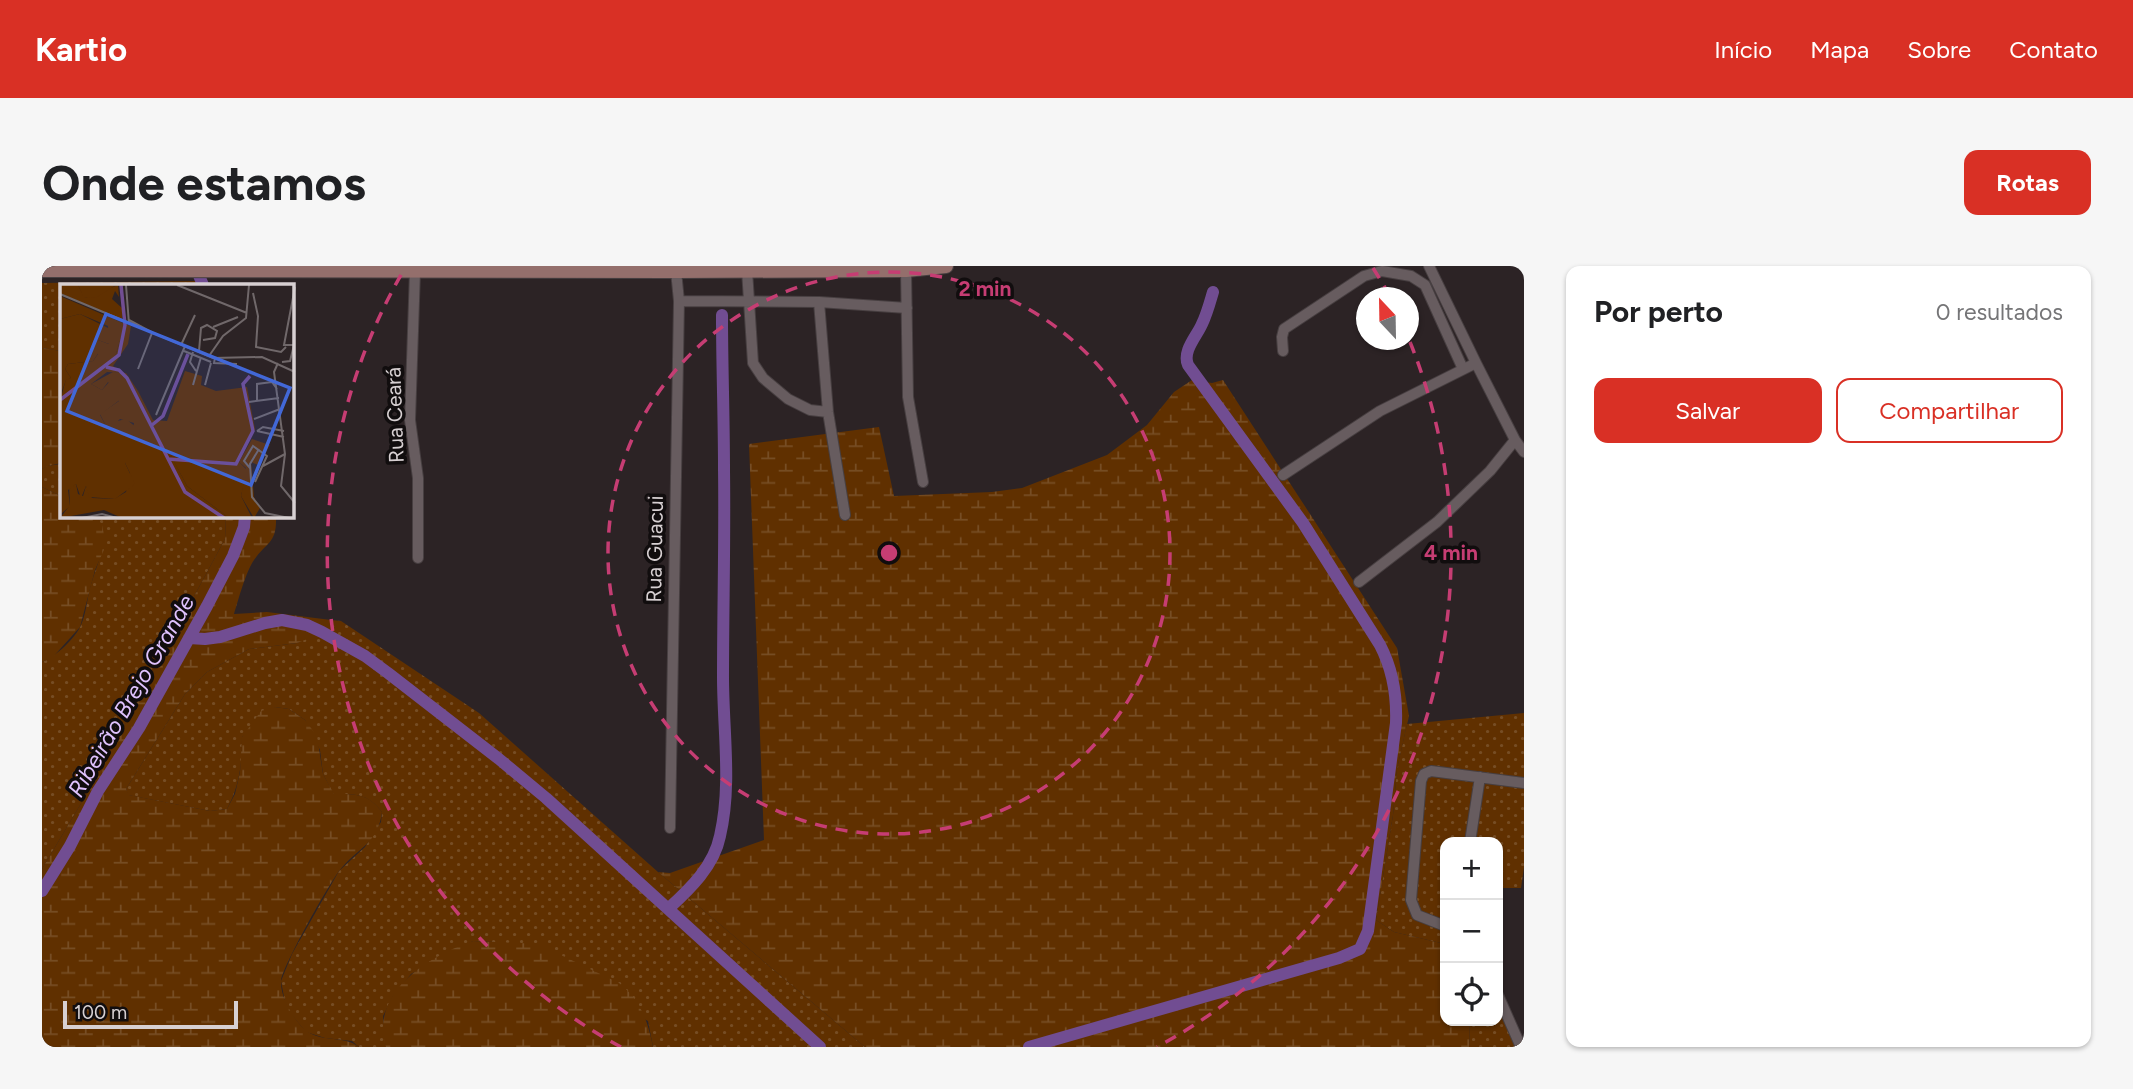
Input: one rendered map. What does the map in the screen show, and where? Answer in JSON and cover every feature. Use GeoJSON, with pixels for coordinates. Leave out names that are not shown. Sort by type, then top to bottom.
{"type":"FeatureCollection","features":[{"type":"Feature","properties":{"kind":"street"},"geometry":{"type":"LineString","coordinates":[[42,270],[676,271],[876,267],[906,270],[946,266]]}},
{"type":"Feature","properties":{"kind":"street"},"geometry":{"type":"LineString","coordinates":[[1429,266],[1476,363],[1524,452]]}},
{"type":"Feature","properties":{"kind":"street"},"geometry":{"type":"LineString","coordinates":[[747,270],[753,363],[763,378],[788,399],[810,410],[828,412]]}},
{"type":"Feature","properties":{"kind":"street"},"geometry":{"type":"LineString","coordinates":[[906,270],[908,397],[923,482]]}},
{"type":"Feature","properties":{"kind":"street","name":"Rua Ceará"},"geometry":{"type":"LineString","coordinates":[[415,271],[410,420],[418,478],[418,558]]}},
{"type":"Feature","properties":{"kind":"street","name":"Rua Guacui"},"geometry":{"type":"LineString","coordinates":[[670,828],[679,301],[676,271]]}},
{"type":"Feature","properties":{"kind":"street"},"geometry":{"type":"LineString","coordinates":[[1283,351],[1284,329],[1364,276],[1382,271],[1411,276],[1425,285],[1463,369]]}},
{"type":"Feature","properties":{"kind":"street"},"geometry":{"type":"LineString","coordinates":[[679,301],[818,302],[907,308]]}},
{"type":"Feature","properties":{"kind":"street"},"geometry":{"type":"LineString","coordinates":[[818,302],[828,412],[845,514]]}},
{"type":"Feature","properties":{"kind":"street"},"geometry":{"type":"LineString","coordinates":[[1283,475],[1380,411],[1476,363]]}},
{"type":"Feature","properties":{"kind":"street"},"geometry":{"type":"LineString","coordinates":[[1359,582],[1437,522],[1490,471],[1516,440]]}},
{"type":"Feature","properties":{"kind":"street"},"geometry":{"type":"LineString","coordinates":[[1440,924],[1417,915],[1411,900],[1421,781],[1424,774],[1430,771],[1524,783]]}},
{"type":"Feature","properties":{"kind":"street"},"geometry":{"type":"LineString","coordinates":[[1471,837],[1480,777]]}},
{"type":"Feature","properties":{"kind":"street"},"geometry":{"type":"LineString","coordinates":[[1503,1006],[1521,1047]]}},
{"type":"Feature","properties":{"kind":"green space"},"geometry":{"type":"Polygon","coordinates":[[[196,281],[197,284],[60,284],[60,351],[42,348],[42,283],[196,281]]]}},
{"type":"Feature","properties":{"kind":"green space"},"geometry":{"type":"Polygon","coordinates":[[[42,348],[60,351],[60,463],[42,469],[42,348]]]}},
{"type":"Feature","properties":{"kind":"green space"},"geometry":{"type":"Polygon","coordinates":[[[1192,380],[1212,383],[1223,380],[1397,648],[1409,716],[1397,769],[1393,815],[1376,920],[1394,932],[1440,943],[1440,1026],[1470,1026],[1469,1047],[865,1047],[658,872],[670,873],[764,840],[749,444],[879,427],[894,496],[992,492],[1022,488],[1107,455],[1147,425],[1174,392],[1192,380]]]}},
{"type":"Feature","properties":{"kind":"green space"},"geometry":{"type":"Polygon","coordinates":[[[60,464],[60,496],[42,487],[42,469],[60,464]]]}},
{"type":"Feature","properties":{"kind":"green space"},"geometry":{"type":"Polygon","coordinates":[[[42,487],[60,496],[60,518],[97,518],[102,525],[106,545],[95,570],[80,627],[52,658],[42,662],[42,487]]]}},
{"type":"Feature","properties":{"kind":"green space"},"geometry":{"type":"Polygon","coordinates":[[[97,518],[226,518],[225,539],[92,785],[42,869],[42,662],[69,642],[83,621],[103,543],[101,525],[97,518]]]}},
{"type":"Feature","properties":{"kind":"green space"},"geometry":{"type":"Polygon","coordinates":[[[226,518],[276,518],[273,537],[251,565],[234,614],[267,612],[332,622],[323,633],[297,643],[249,649],[207,672],[185,694],[126,789],[129,795],[210,811],[227,809],[235,794],[240,772],[242,737],[261,711],[275,707],[289,709],[305,720],[317,736],[323,774],[334,794],[366,798],[382,812],[380,823],[371,839],[339,871],[317,908],[283,973],[281,987],[288,1007],[304,1029],[317,1036],[346,1041],[359,1047],[42,1047],[42,869],[92,785],[225,539],[226,518]]]}},
{"type":"Feature","properties":{"kind":"green space"},"geometry":{"type":"Polygon","coordinates":[[[331,620],[341,621],[479,713],[658,872],[865,1047],[653,1047],[648,1021],[494,942],[473,941],[411,974],[393,996],[383,1016],[386,1047],[359,1047],[352,1041],[325,1038],[306,1032],[285,1002],[281,981],[292,954],[339,871],[365,847],[381,822],[382,812],[372,801],[361,796],[334,795],[323,774],[320,750],[305,720],[289,709],[275,707],[242,737],[239,774],[227,809],[210,811],[128,795],[126,789],[185,694],[207,672],[249,649],[297,643],[331,623],[331,620]]]}},
{"type":"Feature","properties":{"kind":"green space"},"geometry":{"type":"Polygon","coordinates":[[[1524,713],[1524,867],[1521,888],[1503,888],[1503,837],[1440,837],[1440,943],[1394,932],[1376,920],[1393,815],[1397,769],[1407,724],[1524,713]]]}},
{"type":"Feature","properties":{"kind":"green space"},"geometry":{"type":"Polygon","coordinates":[[[473,941],[538,944],[619,983],[642,1011],[653,1047],[386,1047],[383,1027],[386,1009],[394,993],[407,979],[438,956],[473,941]]]}},
{"type":"Feature","properties":{"kind":"green space"},"geometry":{"type":"Polygon","coordinates":[[[1503,1004],[1524,1047],[1469,1047],[1470,1026],[1503,1026],[1503,1004]]]}},
{"type":"Feature","properties":{"kind":"waterway","name":"Ribeirão Brejo Grande"},"geometry":{"type":"LineString","coordinates":[[195,266],[203,284]]}},
{"type":"Feature","properties":{"kind":"waterway"},"geometry":{"type":"LineString","coordinates":[[1029,1047],[1339,958],[1360,949],[1368,931],[1396,723],[1391,674],[1380,645],[1303,523],[1188,365],[1188,349],[1204,320],[1213,292]]}},
{"type":"Feature","properties":{"kind":"waterway"},"geometry":{"type":"LineString","coordinates":[[668,909],[707,867],[720,836],[726,797],[722,315]]}},
{"type":"Feature","properties":{"kind":"waterway","name":"Ribeirão Brejo Grande"},"geometry":{"type":"LineString","coordinates":[[42,891],[70,846],[98,791],[139,728],[207,606],[233,556],[245,518]]}},
{"type":"Feature","properties":{"kind":"waterway"},"geometry":{"type":"LineString","coordinates":[[189,638],[220,637],[282,620],[307,625],[365,656],[546,798],[820,1047]]}}]}
